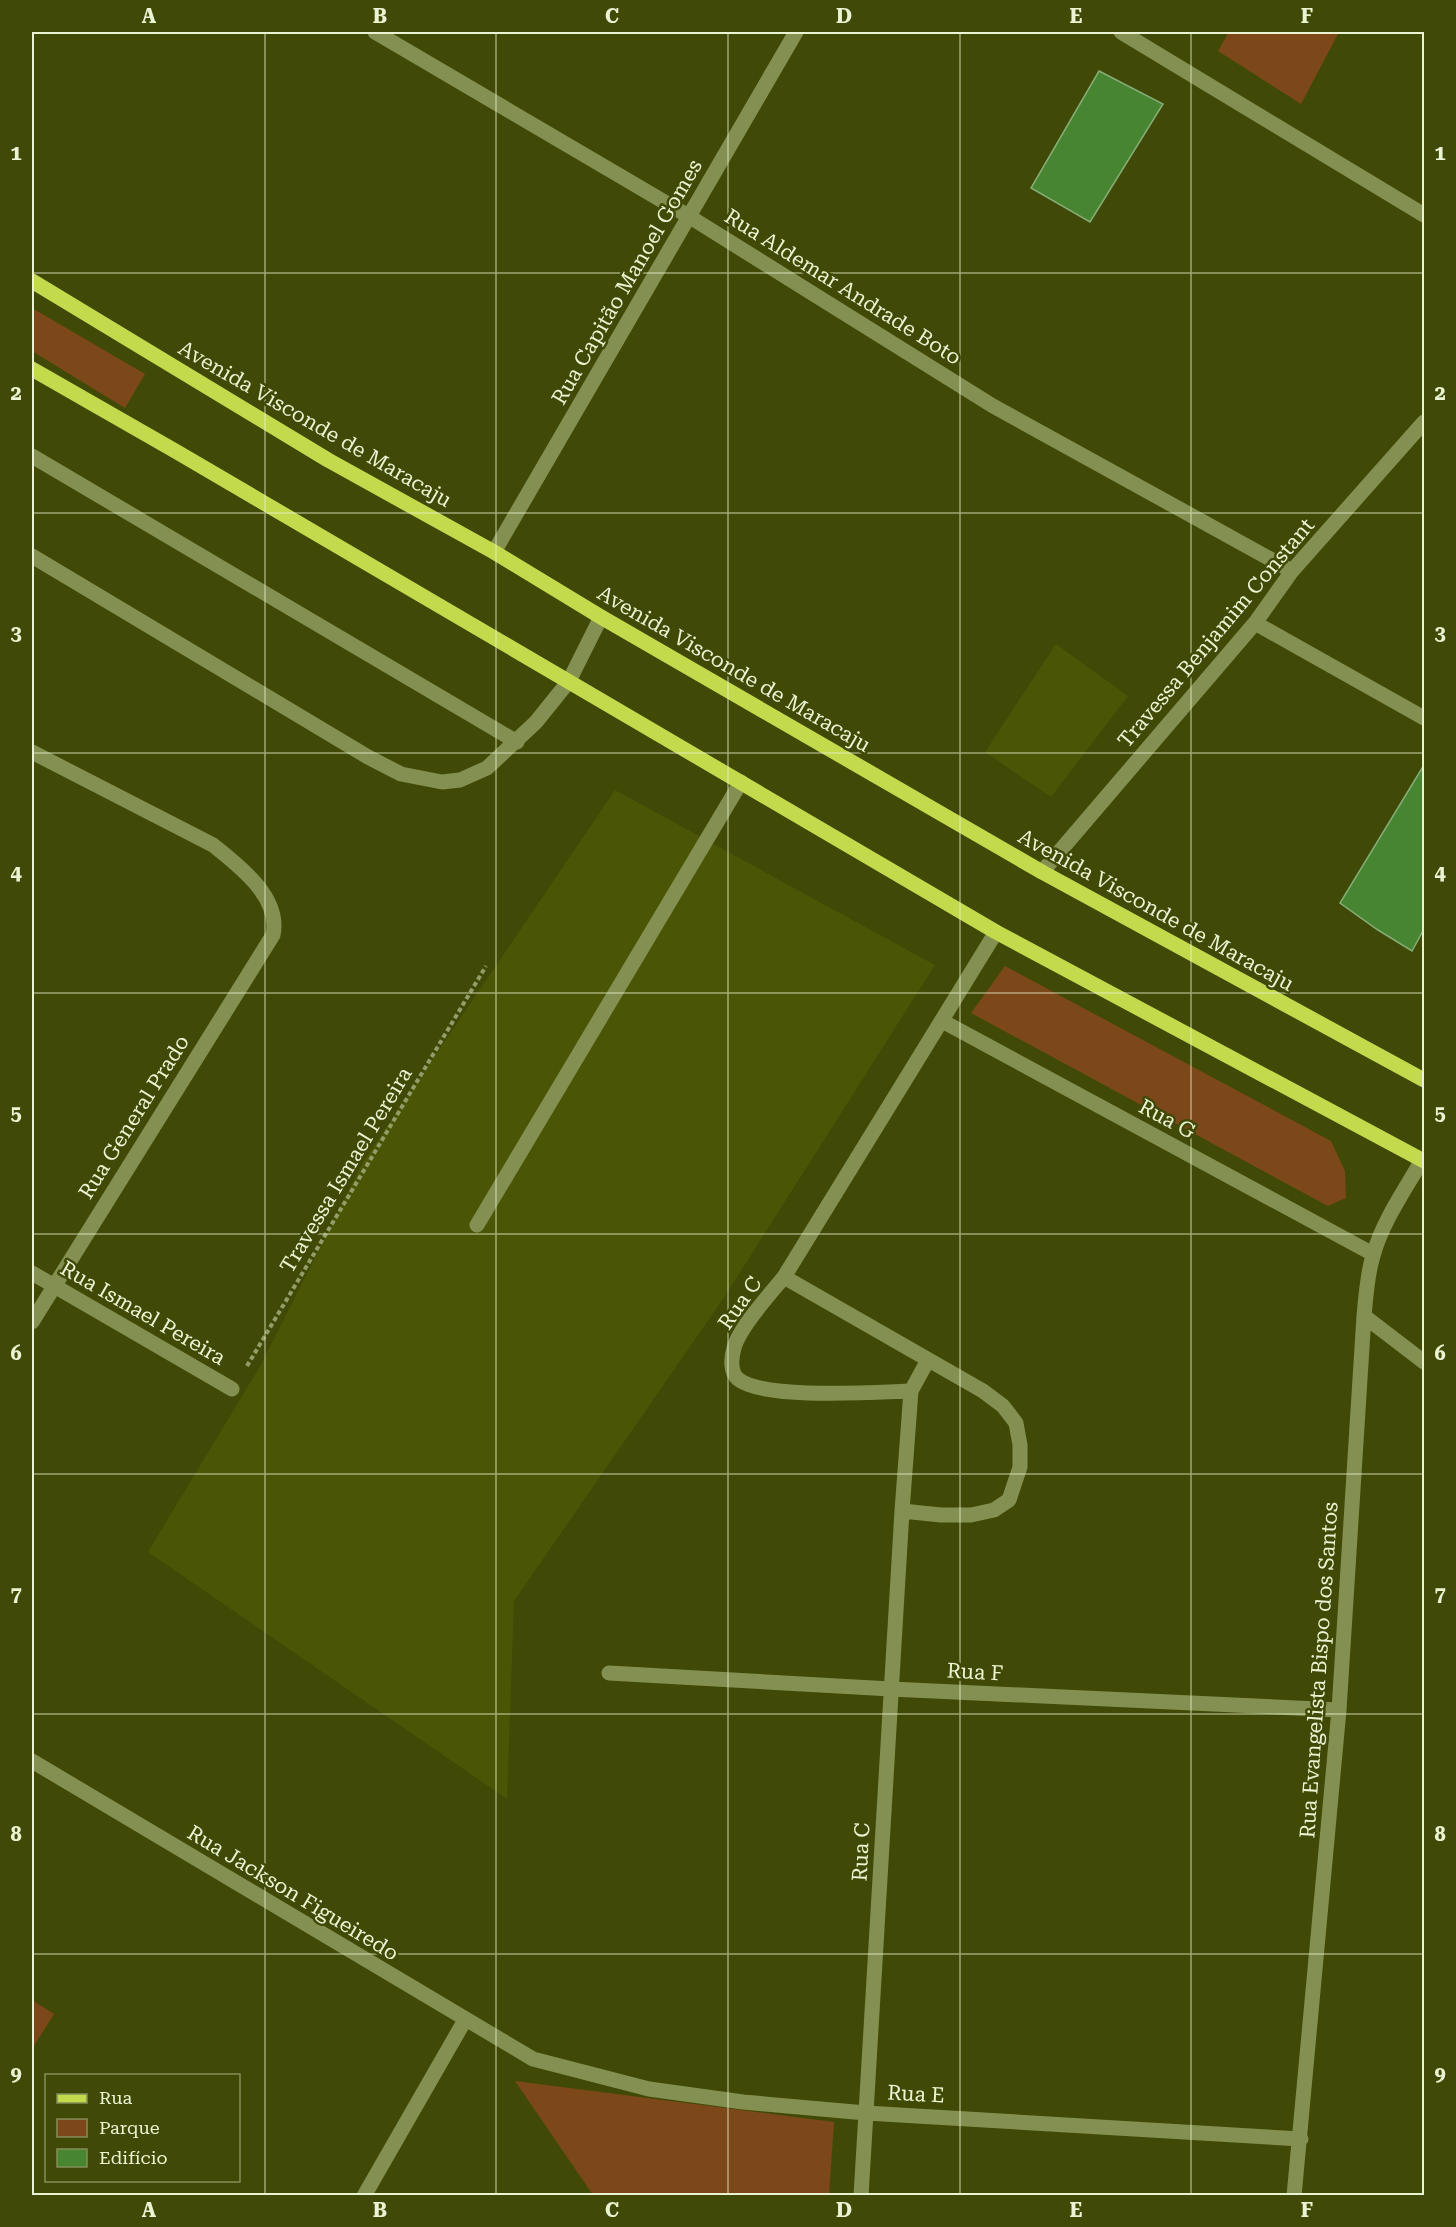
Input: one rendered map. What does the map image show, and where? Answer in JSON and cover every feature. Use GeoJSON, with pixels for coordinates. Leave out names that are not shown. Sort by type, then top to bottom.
{"type":"FeatureCollection","features":[{"type":"Feature","properties":{"kind":"main road","name":"Avenida Visconde de Maracaju"},"geometry":{"type":"LineString","coordinates":[[32,281],[328,460],[494,552],[601,617],[1042,872],[1425,1080]]}},
{"type":"Feature","properties":{"kind":"main road"},"geometry":{"type":"LineString","coordinates":[[32,369],[996,932],[1423,1160]]}},
{"type":"Feature","properties":{"kind":"street","name":"Rua Aldemar Andrade Boto"},"geometry":{"type":"LineString","coordinates":[[375,32],[690,216],[993,406],[1292,572]]}},
{"type":"Feature","properties":{"kind":"street","name":"Rua Capitão Manoel Gomes"},"geometry":{"type":"LineString","coordinates":[[494,552],[796,32]]}},
{"type":"Feature","properties":{"kind":"street"},"geometry":{"type":"LineString","coordinates":[[1121,32],[1425,215]]}},
{"type":"Feature","properties":{"kind":"street","name":"Travessa Benjamim Constant"},"geometry":{"type":"LineString","coordinates":[[1042,872],[1255,622],[1292,572],[1425,422]]}},
{"type":"Feature","properties":{"kind":"street"},"geometry":{"type":"LineString","coordinates":[[32,456],[517,742]]}},
{"type":"Feature","properties":{"kind":"street"},"geometry":{"type":"LineString","coordinates":[[32,556],[368,758],[401,774],[441,782],[460,780],[488,768],[517,742],[569,681],[601,617]]}},
{"type":"Feature","properties":{"kind":"street"},"geometry":{"type":"LineString","coordinates":[[1255,622],[1425,718]]}},
{"type":"Feature","properties":{"kind":"street","name":"Rua General Prado"},"geometry":{"type":"LineString","coordinates":[[32,752],[213,844],[236,864],[266,900],[273,911],[274,926],[273,935],[32,1322]]}},
{"type":"Feature","properties":{"kind":"street"},"geometry":{"type":"LineString","coordinates":[[477,1225],[741,782]]}},
{"type":"Feature","properties":{"kind":"street"},"geometry":{"type":"LineString","coordinates":[[784,1277],[996,932]]}},
{"type":"Feature","properties":{"kind":"street","name":"Rua G"},"geometry":{"type":"LineString","coordinates":[[942,1021],[1373,1254]]}},
{"type":"Feature","properties":{"kind":"street","name":"Rua Evangelista Bispo dos Santos"},"geometry":{"type":"LineString","coordinates":[[1294,2196],[1339,1710],[1364,1316],[1373,1254],[1388,1221],[1423,1160]]}},
{"type":"Feature","properties":{"kind":"street","name":"Rua Ismael Pereira"},"geometry":{"type":"LineString","coordinates":[[32,1273],[232,1389]]}},
{"type":"Feature","properties":{"kind":"street","name":"Rua C"},"geometry":{"type":"LineString","coordinates":[[902,1511],[971,1515],[994,1510],[1009,1500],[1020,1467],[1020,1445],[1016,1423],[1003,1406],[983,1391],[784,1277],[745,1327],[734,1346],[733,1370],[737,1378],[748,1384],[803,1393],[911,1391]]}},
{"type":"Feature","properties":{"kind":"street"},"geometry":{"type":"LineString","coordinates":[[1364,1316],[1425,1362]]}},
{"type":"Feature","properties":{"kind":"street","name":"Rua C"},"geometry":{"type":"LineString","coordinates":[[861,2196],[911,1391],[928,1360]]}},
{"type":"Feature","properties":{"kind":"street","name":"Rua F"},"geometry":{"type":"LineString","coordinates":[[609,1673],[1339,1710]]}},
{"type":"Feature","properties":{"kind":"street","name":"Rua Jackson Figueiredo"},"geometry":{"type":"LineString","coordinates":[[32,1761],[533,2060]]}},
{"type":"Feature","properties":{"kind":"street"},"geometry":{"type":"LineString","coordinates":[[364,2196],[465,2019]]}},
{"type":"Feature","properties":{"kind":"street","name":"Rua E"},"geometry":{"type":"LineString","coordinates":[[533,2060],[649,2089],[742,2102],[1301,2139]]}},
{"type":"Feature","properties":{"kind":"path","name":"Travessa Ismael Pereira"},"geometry":{"type":"LineString","coordinates":[[232,1389],[486,966]]}},
{"type":"Feature","properties":{"kind":"shaded area"},"geometry":{"type":"Polygon","coordinates":[[[1056,644],[1128,696],[1051,797],[985,752],[1056,644]]]}},
{"type":"Feature","properties":{"kind":"shaded area"},"geometry":{"type":"Polygon","coordinates":[[[615,790],[935,965],[725,1296],[514,1601],[507,1799],[148,1552],[263,1361],[363,1162],[615,790]]]}},
{"type":"Feature","properties":{"kind":"green space"},"geometry":{"type":"Polygon","coordinates":[[[1229,32],[1339,32],[1301,104],[1218,51],[1229,32]]]}},
{"type":"Feature","properties":{"kind":"green space"},"geometry":{"type":"Polygon","coordinates":[[[32,308],[145,374],[125,408],[32,351],[32,308]]]}},
{"type":"Feature","properties":{"kind":"green space"},"geometry":{"type":"Polygon","coordinates":[[[1005,966],[1331,1141],[1345,1171],[1346,1198],[1328,1206],[971,1013],[1005,966]]]}},
{"type":"Feature","properties":{"kind":"green space"},"geometry":{"type":"Polygon","coordinates":[[[32,2000],[54,2014],[32,2049],[32,2000]]]}},
{"type":"Feature","properties":{"kind":"green space"},"geometry":{"type":"Polygon","coordinates":[[[515,2081],[834,2122],[829,2195],[593,2195],[515,2081]]]}},
{"type":"Feature","properties":{"kind":"building"},"geometry":{"type":"Polygon","coordinates":[[[1099,71],[1163,104],[1090,222],[1031,188],[1099,71]]]}},
{"type":"Feature","properties":{"kind":"building"},"geometry":{"type":"Polygon","coordinates":[[[1424,765],[1424,929],[1412,951],[1340,903],[1424,765]]]}}]}
